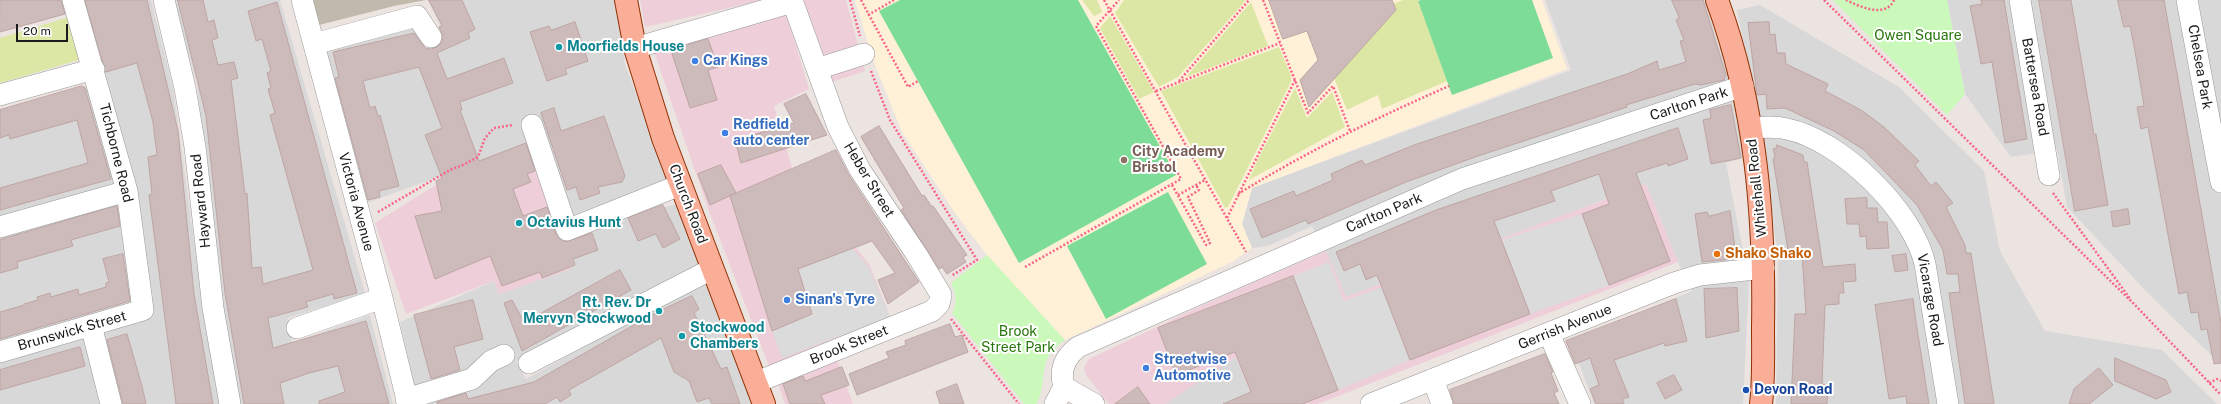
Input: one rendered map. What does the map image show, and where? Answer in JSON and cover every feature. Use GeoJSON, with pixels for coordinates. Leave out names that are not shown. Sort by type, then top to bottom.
{"type":"FeatureCollection","features":[{"type":"Feature","properties":{"kind":"main road","name":"Church Road"},"geometry":{"type":"LineString","coordinates":[[626,0],[635,48],[680,185],[757,382],[764,404]]}},
{"type":"Feature","properties":{"kind":"main road","name":"Whitehall Road"},"geometry":{"type":"LineString","coordinates":[[1717,0],[1728,31],[1742,86],[1756,164],[1764,268],[1761,404]]}},
{"type":"Feature","properties":{"kind":"street","name":"Tichborne Road"},"geometry":{"type":"LineString","coordinates":[[73,0],[94,69],[127,191],[143,310]]}},
{"type":"Feature","properties":{"kind":"street","name":"Hayward Road"},"geometry":{"type":"LineString","coordinates":[[164,0],[185,88],[195,147],[213,308],[230,404]]}},
{"type":"Feature","properties":{"kind":"street","name":"Victoria Avenue"},"geometry":{"type":"LineString","coordinates":[[302,0],[382,298],[407,401]]}},
{"type":"Feature","properties":{"kind":"street","name":"Battersea Road"},"geometry":{"type":"LineString","coordinates":[[2020,0],[2049,175]]}},
{"type":"Feature","properties":{"kind":"street","name":"Chelsea Park"},"geometry":{"type":"LineString","coordinates":[[2187,0],[2221,182]]}},
{"type":"Feature","properties":{"kind":"street","name":"Heber Street"},"geometry":{"type":"LineString","coordinates":[[635,48],[792,1],[838,127],[860,170],[938,295]]}},
{"type":"Feature","properties":{"kind":"street"},"geometry":{"type":"LineString","coordinates":[[314,44],[417,16],[431,37]]}},
{"type":"Feature","properties":{"kind":"street"},"geometry":{"type":"LineString","coordinates":[[817,69],[864,54]]}},
{"type":"Feature","properties":{"kind":"street"},"geometry":{"type":"LineString","coordinates":[[0,95],[94,69]]}},
{"type":"Feature","properties":{"kind":"street","name":"Carlton Park"},"geometry":{"type":"LineString","coordinates":[[1059,395],[1064,361],[1078,347],[1092,340],[1462,179],[1742,86]]}},
{"type":"Feature","properties":{"kind":"street"},"geometry":{"type":"LineString","coordinates":[[532,125],[567,230],[680,185]]}},
{"type":"Feature","properties":{"kind":"street","name":"Vicarage Road"},"geometry":{"type":"LineString","coordinates":[[1750,128],[1769,127],[1788,129],[1820,142],[1844,158],[1869,179],[1905,220],[1923,254],[1948,404]]}},
{"type":"Feature","properties":{"kind":"street"},"geometry":{"type":"LineString","coordinates":[[0,227],[127,191]]}},
{"type":"Feature","properties":{"kind":"street","name":"Gerrish Avenue"},"geometry":{"type":"LineString","coordinates":[[1371,404],[1674,283],[1700,276],[1764,268]]}},
{"type":"Feature","properties":{"kind":"street"},"geometry":{"type":"LineString","coordinates":[[529,363],[712,269]]}},
{"type":"Feature","properties":{"kind":"street","name":"Brook Street"},"geometry":{"type":"LineString","coordinates":[[757,382],[932,311],[938,295]]}},
{"type":"Feature","properties":{"kind":"street"},"geometry":{"type":"LineString","coordinates":[[297,328],[382,298]]}},
{"type":"Feature","properties":{"kind":"street","name":"Brunswick Street"},"geometry":{"type":"LineString","coordinates":[[0,352],[143,310]]}},
{"type":"Feature","properties":{"kind":"street"},"geometry":{"type":"LineString","coordinates":[[91,325],[111,404]]}},
{"type":"Feature","properties":{"kind":"street"},"geometry":{"type":"LineString","coordinates":[[1549,334],[1580,404]]}},
{"type":"Feature","properties":{"kind":"street"},"geometry":{"type":"LineString","coordinates":[[407,401],[472,378],[491,361],[504,356]]}},
{"type":"Feature","properties":{"kind":"street"},"geometry":{"type":"LineString","coordinates":[[1432,379],[1442,404]]}},
{"type":"Feature","properties":{"kind":"street"},"geometry":{"type":"LineString","coordinates":[[1059,395],[1094,404]]}},
{"type":"Feature","properties":{"kind":"path"},"geometry":{"type":"LineString","coordinates":[[850,0],[864,54],[890,120],[977,260],[938,295],[1019,404]]}},
{"type":"Feature","properties":{"kind":"path"},"geometry":{"type":"LineString","coordinates":[[861,0],[908,87],[918,81]]}},
{"type":"Feature","properties":{"kind":"path"},"geometry":{"type":"LineString","coordinates":[[868,15],[894,0]]}},
{"type":"Feature","properties":{"kind":"path"},"geometry":{"type":"LineString","coordinates":[[1104,0],[1246,253]]}},
{"type":"Feature","properties":{"kind":"path"},"geometry":{"type":"LineString","coordinates":[[1025,267],[1181,179],[1096,26],[1118,0]]}},
{"type":"Feature","properties":{"kind":"path"},"geometry":{"type":"LineString","coordinates":[[1177,83],[1249,0]]}},
{"type":"Feature","properties":{"kind":"path"},"geometry":{"type":"LineString","coordinates":[[1263,0],[1308,113],[1333,86],[1350,130]]}},
{"type":"Feature","properties":{"kind":"path"},"geometry":{"type":"LineString","coordinates":[[1824,0],[2134,305],[2221,395]]}},
{"type":"Feature","properties":{"kind":"path"},"geometry":{"type":"LineString","coordinates":[[1846,0],[1874,10],[1884,9],[1892,4],[1894,0]]}},
{"type":"Feature","properties":{"kind":"path"},"geometry":{"type":"LineString","coordinates":[[1156,91],[1280,43]]}},
{"type":"Feature","properties":{"kind":"path"},"geometry":{"type":"LineString","coordinates":[[1227,219],[1295,80]]}},
{"type":"Feature","properties":{"kind":"path"},"geometry":{"type":"LineString","coordinates":[[1238,194],[1270,174],[1350,130],[1449,86]]}},
{"type":"Feature","properties":{"kind":"path"},"geometry":{"type":"LineString","coordinates":[[361,224],[404,195],[450,170],[478,157],[485,138],[494,128],[513,125],[532,125]]}},
{"type":"Feature","properties":{"kind":"path"},"geometry":{"type":"LineString","coordinates":[[2049,175],[2053,195],[2117,279],[2134,305]]}},
{"type":"Feature","properties":{"kind":"path"},"geometry":{"type":"LineString","coordinates":[[1178,195],[1206,180]]}},
{"type":"Feature","properties":{"kind":"path"},"geometry":{"type":"LineString","coordinates":[[1172,185],[1206,245],[1210,243],[1188,197],[1199,190],[1196,185]]}},
{"type":"Feature","properties":{"kind":"path"},"geometry":{"type":"LineString","coordinates":[[2209,383],[2217,379],[2221,381]]}},
{"type":"Feature","properties":{"kind":"shaded area"},"geometry":{"type":"Polygon","coordinates":[[[83,0],[151,0],[173,88],[203,306],[220,404],[0,404],[0,111],[107,80],[83,0]]]}},
{"type":"Feature","properties":{"kind":"shaded area"},"geometry":{"type":"Polygon","coordinates":[[[173,0],[280,0],[365,293],[288,318],[292,343],[370,315],[393,404],[237,404],[209,208],[197,84],[173,0]]]}},
{"type":"Feature","properties":{"kind":"shaded area"},"geometry":{"type":"Polygon","coordinates":[[[313,0],[426,0],[394,6],[319,25],[313,0]]]}},
{"type":"Feature","properties":{"kind":"shaded area"},"geometry":{"type":"Polygon","coordinates":[[[428,0],[617,0],[625,65],[670,180],[570,216],[527,145],[364,204],[325,51],[415,28],[429,58],[450,47],[428,0]]]}},
{"type":"Feature","properties":{"kind":"shaded area"},"geometry":{"type":"Polygon","coordinates":[[[640,0],[764,0],[645,27],[640,0]]]}},
{"type":"Feature","properties":{"kind":"shaded area"},"geometry":{"type":"Polygon","coordinates":[[[803,0],[846,0],[865,71],[826,84],[803,0]]]}},
{"type":"Feature","properties":{"kind":"shaded area","name":"City Academy Bristol"},"geometry":{"type":"Polygon","coordinates":[[[855,0],[1542,0],[1567,69],[1252,188],[1242,224],[1252,248],[1232,262],[1065,340],[987,255],[955,213],[902,132],[873,60],[855,0]]]}},
{"type":"Feature","properties":{"kind":"shaded area"},"geometry":{"type":"Polygon","coordinates":[[[1545,0],[1705,0],[1735,99],[1743,158],[1726,163],[1749,282],[1743,404],[1594,404],[1571,342],[1692,291],[1678,262],[1646,184],[1346,297],[1312,226],[1268,246],[1252,248],[1242,224],[1252,188],[1571,70],[1545,0]]]}},
{"type":"Feature","properties":{"kind":"shaded area"},"geometry":{"type":"Polygon","coordinates":[[[1947,0],[2221,0],[2221,365],[2147,292],[2067,207],[2057,150],[2011,157],[1965,94],[1947,0]]]}},
{"type":"Feature","properties":{"kind":"shaded area"},"geometry":{"type":"Polygon","coordinates":[[[1760,5],[1899,87],[1984,171],[2000,251],[2045,331],[2162,350],[2217,404],[1776,404],[1778,257],[1758,113],[1737,10],[1760,5]]]}},
{"type":"Feature","properties":{"kind":"shaded area"},"geometry":{"type":"Polygon","coordinates":[[[786,13],[809,89],[774,106],[793,171],[869,264],[891,319],[769,366],[709,211],[654,52],[786,13]]]}},
{"type":"Feature","properties":{"kind":"shaded area"},"geometry":{"type":"Polygon","coordinates":[[[530,141],[571,269],[499,294],[494,281],[406,314],[375,223],[450,176],[530,141]]]}},
{"type":"Feature","properties":{"kind":"shaded area"},"geometry":{"type":"Polygon","coordinates":[[[1646,184],[1678,262],[1318,404],[1255,404],[1236,357],[1165,404],[1109,404],[1086,375],[1084,367],[1089,359],[1214,300],[1326,251],[1346,297],[1646,184]]]}},
{"type":"Feature","properties":{"kind":"shaded area"},"geometry":{"type":"Polygon","coordinates":[[[681,203],[701,265],[516,361],[526,379],[707,279],[754,404],[418,404],[400,322],[494,281],[499,294],[570,269],[560,235],[681,203]]]}},
{"type":"Feature","properties":{"kind":"shaded area"},"geometry":{"type":"Polygon","coordinates":[[[1582,214],[1609,285],[1530,314],[1502,240],[1582,214]]]}},
{"type":"Feature","properties":{"kind":"shaded area"},"geometry":{"type":"Polygon","coordinates":[[[852,248],[868,266],[890,317],[782,358],[772,331],[812,314],[798,269],[852,248]]]}},
{"type":"Feature","properties":{"kind":"shaded area"},"geometry":{"type":"Polygon","coordinates":[[[1329,262],[1344,301],[1382,287],[1410,360],[1338,390],[1293,276],[1329,262]]]}},
{"type":"Feature","properties":{"kind":"shaded area"},"geometry":{"type":"Polygon","coordinates":[[[1236,357],[1255,404],[1165,404],[1202,378],[1236,357]]]}},
{"type":"Feature","properties":{"kind":"shaded area"},"geometry":{"type":"Polygon","coordinates":[[[837,360],[853,404],[785,404],[777,381],[837,360]]]}},
{"type":"Feature","properties":{"kind":"green space"},"geometry":{"type":"Polygon","coordinates":[[[900,0],[1078,0],[1176,175],[1019,263],[879,11],[900,0]]]}},
{"type":"Feature","properties":{"kind":"green space"},"geometry":{"type":"Polygon","coordinates":[[[1082,0],[1097,0],[1102,12],[1094,16],[1082,0]]]}},
{"type":"Feature","properties":{"kind":"green space"},"geometry":{"type":"Polygon","coordinates":[[[1124,0],[1246,0],[1178,77],[1159,87],[1115,13],[1124,0]]]}},
{"type":"Feature","properties":{"kind":"green space"},"geometry":{"type":"Polygon","coordinates":[[[1403,0],[1418,0],[1447,81],[1382,109],[1378,95],[1347,110],[1334,78],[1393,4],[1403,0]]]}},
{"type":"Feature","properties":{"kind":"green space"},"geometry":{"type":"Polygon","coordinates":[[[1532,0],[1553,58],[1452,95],[1418,1],[1532,0]]]}},
{"type":"Feature","properties":{"kind":"green space","name":"Owen Square"},"geometry":{"type":"Polygon","coordinates":[[[1833,0],[1947,0],[1965,94],[1947,115],[1833,0]]]}},
{"type":"Feature","properties":{"kind":"green space"},"geometry":{"type":"Polygon","coordinates":[[[1251,2],[1268,46],[1186,77],[1251,2]]]}},
{"type":"Feature","properties":{"kind":"green space"},"geometry":{"type":"Polygon","coordinates":[[[1110,16],[1154,92],[1139,99],[1100,28],[1110,16]]]}},
{"type":"Feature","properties":{"kind":"green space"},"geometry":{"type":"Polygon","coordinates":[[[69,17],[82,59],[0,83],[0,38],[69,17]]]}},
{"type":"Feature","properties":{"kind":"green space"},"geometry":{"type":"Polygon","coordinates":[[[1279,47],[1291,76],[1291,82],[1228,207],[1225,208],[1161,91],[1279,47]]]}},
{"type":"Feature","properties":{"kind":"green space"},"geometry":{"type":"Polygon","coordinates":[[[1295,88],[1307,118],[1332,92],[1345,127],[1249,180],[1257,161],[1295,88]]]}},
{"type":"Feature","properties":{"kind":"green space"},"geometry":{"type":"Polygon","coordinates":[[[1168,192],[1207,264],[1106,319],[1067,246],[1168,192]]]}},
{"type":"Feature","properties":{"kind":"green space","name":"Brook Street Park"},"geometry":{"type":"Polygon","coordinates":[[[987,255],[1065,340],[1056,347],[1046,362],[1041,391],[1036,404],[1024,404],[952,313],[956,298],[951,283],[987,255]]]}},
{"type":"Feature","properties":{"kind":"building"},"geometry":{"type":"Polygon","coordinates":[[[0,0],[61,0],[65,14],[0,32],[0,0]]]}},
{"type":"Feature","properties":{"kind":"building"},"geometry":{"type":"Polygon","coordinates":[[[85,0],[147,0],[178,131],[194,294],[213,404],[176,404],[149,195],[152,194],[148,157],[157,155],[153,122],[137,63],[106,72],[85,0]]]}},
{"type":"Feature","properties":{"kind":"building"},"geometry":{"type":"Polygon","coordinates":[[[178,0],[203,0],[208,22],[214,20],[218,38],[212,40],[218,65],[234,62],[238,78],[231,80],[245,194],[247,193],[252,268],[261,267],[263,284],[313,270],[270,115],[275,113],[268,89],[271,88],[267,73],[271,71],[262,39],[256,41],[248,11],[277,2],[357,293],[334,299],[333,294],[306,302],[308,307],[268,318],[273,348],[366,321],[389,404],[319,404],[319,401],[345,392],[338,366],[309,373],[280,383],[284,404],[244,404],[225,293],[206,116],[178,0]]]}},
{"type":"Feature","properties":{"kind":"building"},"geometry":{"type":"Polygon","coordinates":[[[429,0],[462,0],[475,29],[468,33],[470,38],[437,53],[447,79],[504,58],[513,83],[460,102],[462,110],[460,110],[479,161],[526,143],[535,171],[527,174],[531,182],[513,189],[523,216],[547,207],[556,234],[565,242],[592,233],[598,250],[573,259],[575,265],[542,278],[540,272],[502,286],[490,256],[435,279],[415,216],[442,211],[436,181],[442,178],[425,135],[442,128],[419,67],[363,81],[370,108],[375,106],[378,116],[380,115],[399,186],[379,191],[380,197],[368,200],[335,78],[339,77],[333,52],[414,33],[425,48],[431,49],[437,47],[442,42],[443,36],[439,27],[442,26],[429,0]]]}},
{"type":"Feature","properties":{"kind":"building"},"geometry":{"type":"Polygon","coordinates":[[[1269,0],[1392,0],[1396,10],[1309,107],[1300,80],[1318,60],[1307,31],[1283,39],[1269,0]]]}},
{"type":"Feature","properties":{"kind":"building"},"geometry":{"type":"Polygon","coordinates":[[[1672,0],[1703,0],[1726,75],[1724,80],[1701,85],[1695,84],[1626,105],[1627,107],[1478,156],[1406,182],[1308,224],[1306,220],[1262,238],[1250,209],[1294,191],[1296,196],[1333,180],[1331,174],[1362,160],[1365,165],[1414,145],[1627,74],[1657,61],[1659,70],[1686,62],[1680,41],[1684,40],[1676,20],[1679,18],[1672,0]]]}},
{"type":"Feature","properties":{"kind":"building"},"geometry":{"type":"Polygon","coordinates":[[[1981,0],[2004,0],[2027,139],[2005,143],[1992,62],[1981,64],[1970,6],[1982,4],[1981,0]]]}},
{"type":"Feature","properties":{"kind":"building"},"geometry":{"type":"Polygon","coordinates":[[[2039,0],[2071,0],[2094,135],[2096,134],[2108,205],[2075,211],[2039,0]]]}},
{"type":"Feature","properties":{"kind":"building"},"geometry":{"type":"Polygon","coordinates":[[[2118,0],[2164,0],[2221,323],[2221,363],[2214,364],[2207,329],[2201,330],[2198,312],[2191,313],[2187,292],[2179,294],[2148,127],[2141,129],[2137,107],[2144,106],[2130,26],[2124,27],[2118,0]]]}},
{"type":"Feature","properties":{"kind":"building","name":"Moorfields House"},"geometry":{"type":"Polygon","coordinates":[[[575,22],[588,61],[565,69],[567,74],[547,81],[530,32],[549,26],[551,30],[575,22]]]}},
{"type":"Feature","properties":{"kind":"building"},"geometry":{"type":"Polygon","coordinates":[[[1769,22],[1770,35],[1775,34],[1777,53],[1785,53],[1786,64],[1828,84],[1825,91],[1861,110],[1884,127],[1919,161],[1915,165],[1931,186],[1936,182],[1953,203],[1946,207],[1965,245],[1966,253],[1971,253],[1994,404],[1965,404],[1949,293],[1960,292],[1958,274],[1947,274],[1943,250],[1917,205],[1864,150],[1834,131],[1785,108],[1767,109],[1766,94],[1757,95],[1748,23],[1769,22]]]}},
{"type":"Feature","properties":{"kind":"building","name":"Car Kings"},"geometry":{"type":"Polygon","coordinates":[[[708,39],[718,67],[708,70],[717,100],[690,108],[672,54],[675,49],[708,39]]]}},
{"type":"Feature","properties":{"kind":"building"},"geometry":{"type":"Polygon","coordinates":[[[82,86],[85,88],[111,179],[0,210],[0,188],[88,163],[77,120],[10,139],[9,135],[0,138],[0,110],[82,86]]]}},
{"type":"Feature","properties":{"kind":"building"},"geometry":{"type":"Polygon","coordinates":[[[806,94],[827,135],[741,163],[735,140],[794,123],[784,104],[806,94]]]}},
{"type":"Feature","properties":{"kind":"building"},"geometry":{"type":"Polygon","coordinates":[[[1731,105],[1741,158],[1711,164],[1703,120],[1711,118],[1710,110],[1731,105]]]}},
{"type":"Feature","properties":{"kind":"building"},"geometry":{"type":"Polygon","coordinates":[[[554,108],[561,131],[604,116],[625,176],[622,182],[598,187],[600,193],[580,200],[576,187],[567,190],[541,113],[554,108]]]}},
{"type":"Feature","properties":{"kind":"building"},"geometry":{"type":"Polygon","coordinates":[[[879,126],[922,196],[924,195],[932,207],[933,206],[967,255],[963,257],[966,262],[947,274],[942,267],[939,269],[901,210],[904,208],[861,137],[879,126]]]}},
{"type":"Feature","properties":{"kind":"building"},"geometry":{"type":"Polygon","coordinates":[[[1678,128],[1688,159],[1668,166],[1667,163],[1636,173],[1670,261],[1609,285],[1582,214],[1609,204],[1599,174],[1551,191],[1555,201],[1494,221],[1530,314],[1410,360],[1377,275],[1366,280],[1360,264],[1344,271],[1336,252],[1436,210],[1678,128]]]}},
{"type":"Feature","properties":{"kind":"building"},"geometry":{"type":"Polygon","coordinates":[[[1777,145],[1803,155],[1804,162],[1807,162],[1823,267],[1855,264],[1856,281],[1843,282],[1844,293],[1839,293],[1839,304],[1825,305],[1822,384],[1828,385],[1827,404],[1791,404],[1795,314],[1806,314],[1802,254],[1789,256],[1773,159],[1775,157],[1773,149],[1776,148],[1777,145]]]}},
{"type":"Feature","properties":{"kind":"building"},"geometry":{"type":"Polygon","coordinates":[[[836,150],[850,177],[919,282],[888,304],[878,280],[895,273],[872,241],[798,269],[812,314],[772,331],[730,196],[836,150]]]}},
{"type":"Feature","properties":{"kind":"building"},"geometry":{"type":"Polygon","coordinates":[[[721,165],[736,193],[710,205],[698,174],[721,165]]]}},
{"type":"Feature","properties":{"kind":"building"},"geometry":{"type":"Polygon","coordinates":[[[1867,198],[1867,208],[1877,208],[1878,222],[1887,222],[1889,248],[1867,249],[1866,236],[1860,237],[1859,224],[1847,224],[1845,199],[1867,198]]]}},
{"type":"Feature","properties":{"kind":"building"},"geometry":{"type":"Polygon","coordinates":[[[663,205],[680,239],[663,248],[656,234],[638,241],[628,218],[663,205]]]}},
{"type":"Feature","properties":{"kind":"building"},"geometry":{"type":"Polygon","coordinates":[[[117,206],[120,226],[71,240],[73,246],[17,262],[18,268],[0,273],[0,240],[117,206]]]}},
{"type":"Feature","properties":{"kind":"building"},"geometry":{"type":"Polygon","coordinates":[[[2128,209],[2130,224],[2113,227],[2111,212],[2128,209]]]}},
{"type":"Feature","properties":{"kind":"building"},"geometry":{"type":"Polygon","coordinates":[[[1730,211],[1736,255],[1733,259],[1702,262],[1695,214],[1707,212],[1709,216],[1730,211]]]}},
{"type":"Feature","properties":{"kind":"building"},"geometry":{"type":"Polygon","coordinates":[[[123,254],[130,301],[0,339],[0,312],[38,300],[37,297],[50,293],[51,297],[78,289],[79,295],[106,287],[106,283],[109,282],[103,259],[123,254]]]}},
{"type":"Feature","properties":{"kind":"building"},"geometry":{"type":"Polygon","coordinates":[[[1906,254],[1908,270],[1895,272],[1892,256],[1906,254]]]}},
{"type":"Feature","properties":{"kind":"building"},"geometry":{"type":"Polygon","coordinates":[[[620,270],[631,290],[522,351],[504,303],[512,300],[524,322],[620,270]]]}},
{"type":"Feature","properties":{"kind":"building"},"geometry":{"type":"Polygon","coordinates":[[[1293,276],[1338,390],[1302,404],[1223,404],[1251,392],[1235,352],[1176,375],[1158,328],[1293,276]]]}},
{"type":"Feature","properties":{"kind":"building"},"geometry":{"type":"Polygon","coordinates":[[[1737,288],[1739,331],[1706,338],[1704,289],[1737,288]]]}},
{"type":"Feature","properties":{"kind":"building"},"geometry":{"type":"Polygon","coordinates":[[[692,296],[699,309],[694,313],[721,369],[727,367],[740,404],[712,404],[709,398],[697,402],[689,381],[674,372],[661,338],[569,390],[571,395],[560,402],[557,397],[545,404],[437,404],[437,402],[466,393],[468,399],[534,382],[653,314],[692,296]]]}},
{"type":"Feature","properties":{"kind":"building"},"geometry":{"type":"Polygon","coordinates":[[[1676,299],[1687,341],[1665,346],[1664,343],[1614,360],[1629,397],[1622,399],[1624,404],[1596,404],[1590,389],[1599,385],[1590,358],[1575,364],[1566,341],[1676,299]]]}},
{"type":"Feature","properties":{"kind":"building"},"geometry":{"type":"Polygon","coordinates":[[[1913,299],[1929,404],[1907,404],[1906,396],[1889,399],[1875,305],[1913,299]]]}},
{"type":"Feature","properties":{"kind":"building"},"geometry":{"type":"Polygon","coordinates":[[[473,300],[483,339],[454,347],[460,370],[431,379],[414,315],[473,300]]]}},
{"type":"Feature","properties":{"kind":"building"},"geometry":{"type":"Polygon","coordinates":[[[950,324],[955,337],[962,335],[968,352],[857,395],[849,374],[889,358],[886,352],[906,345],[905,341],[950,324]]]}},
{"type":"Feature","properties":{"kind":"building"},"geometry":{"type":"Polygon","coordinates":[[[127,334],[146,404],[123,404],[107,340],[127,334]]]}},
{"type":"Feature","properties":{"kind":"building"},"geometry":{"type":"Polygon","coordinates":[[[80,347],[85,366],[0,390],[0,370],[80,347]]]}},
{"type":"Feature","properties":{"kind":"building"},"geometry":{"type":"Polygon","coordinates":[[[1545,354],[1553,372],[1551,373],[1558,391],[1554,393],[1559,404],[1454,404],[1450,390],[1545,354]]]}},
{"type":"Feature","properties":{"kind":"building"},"geometry":{"type":"Polygon","coordinates":[[[2115,358],[2166,380],[2171,392],[2156,399],[2115,381],[2115,358]]]}},
{"type":"Feature","properties":{"kind":"building"},"geometry":{"type":"Polygon","coordinates":[[[842,367],[849,385],[821,395],[825,404],[790,404],[783,384],[803,376],[805,381],[842,367]]]}},
{"type":"Feature","properties":{"kind":"building"},"geometry":{"type":"Polygon","coordinates":[[[2099,368],[2113,385],[2089,404],[2069,404],[2074,389],[2099,368]]]}},
{"type":"Feature","properties":{"kind":"building"},"geometry":{"type":"Polygon","coordinates":[[[1674,375],[1682,390],[1665,399],[1657,383],[1674,375]]]}},
{"type":"Feature","properties":{"kind":"building"},"geometry":{"type":"Polygon","coordinates":[[[957,384],[964,404],[940,404],[936,392],[957,384]]]}},
{"type":"Feature","properties":{"kind":"building"},"geometry":{"type":"Polygon","coordinates":[[[1138,387],[1150,404],[1115,404],[1138,387]]]}},
{"type":"Feature","properties":{"kind":"place","name":"Moorfields House"},"geometry":{"type":"Point","coordinates":[559,47]}},
{"type":"Feature","properties":{"kind":"place","name":"Car Kings"},"geometry":{"type":"Point","coordinates":[695,61]}},
{"type":"Feature","properties":{"kind":"place","name":"Redfield auto center"},"geometry":{"type":"Point","coordinates":[725,133]}},
{"type":"Feature","properties":{"kind":"place","name":"City Academy Bristol"},"geometry":{"type":"Point","coordinates":[1124,160]}},
{"type":"Feature","properties":{"kind":"place","name":"Octavius Hunt"},"geometry":{"type":"Point","coordinates":[519,223]}},
{"type":"Feature","properties":{"kind":"place","name":"Shako Shako"},"geometry":{"type":"Point","coordinates":[1717,254]}},
{"type":"Feature","properties":{"kind":"place","name":"Sinan's Tyre"},"geometry":{"type":"Point","coordinates":[787,300]}},
{"type":"Feature","properties":{"kind":"place","name":"Rt. Rev. Dr Mervyn Stockwood"},"geometry":{"type":"Point","coordinates":[659,311]}},
{"type":"Feature","properties":{"kind":"place","name":"Stockwood Chambers"},"geometry":{"type":"Point","coordinates":[682,336]}},
{"type":"Feature","properties":{"kind":"place","name":"Streetwise Automotive"},"geometry":{"type":"Point","coordinates":[1146,368]}},
{"type":"Feature","properties":{"kind":"place","name":"Devon Road"},"geometry":{"type":"Point","coordinates":[1746,390]}}]}
